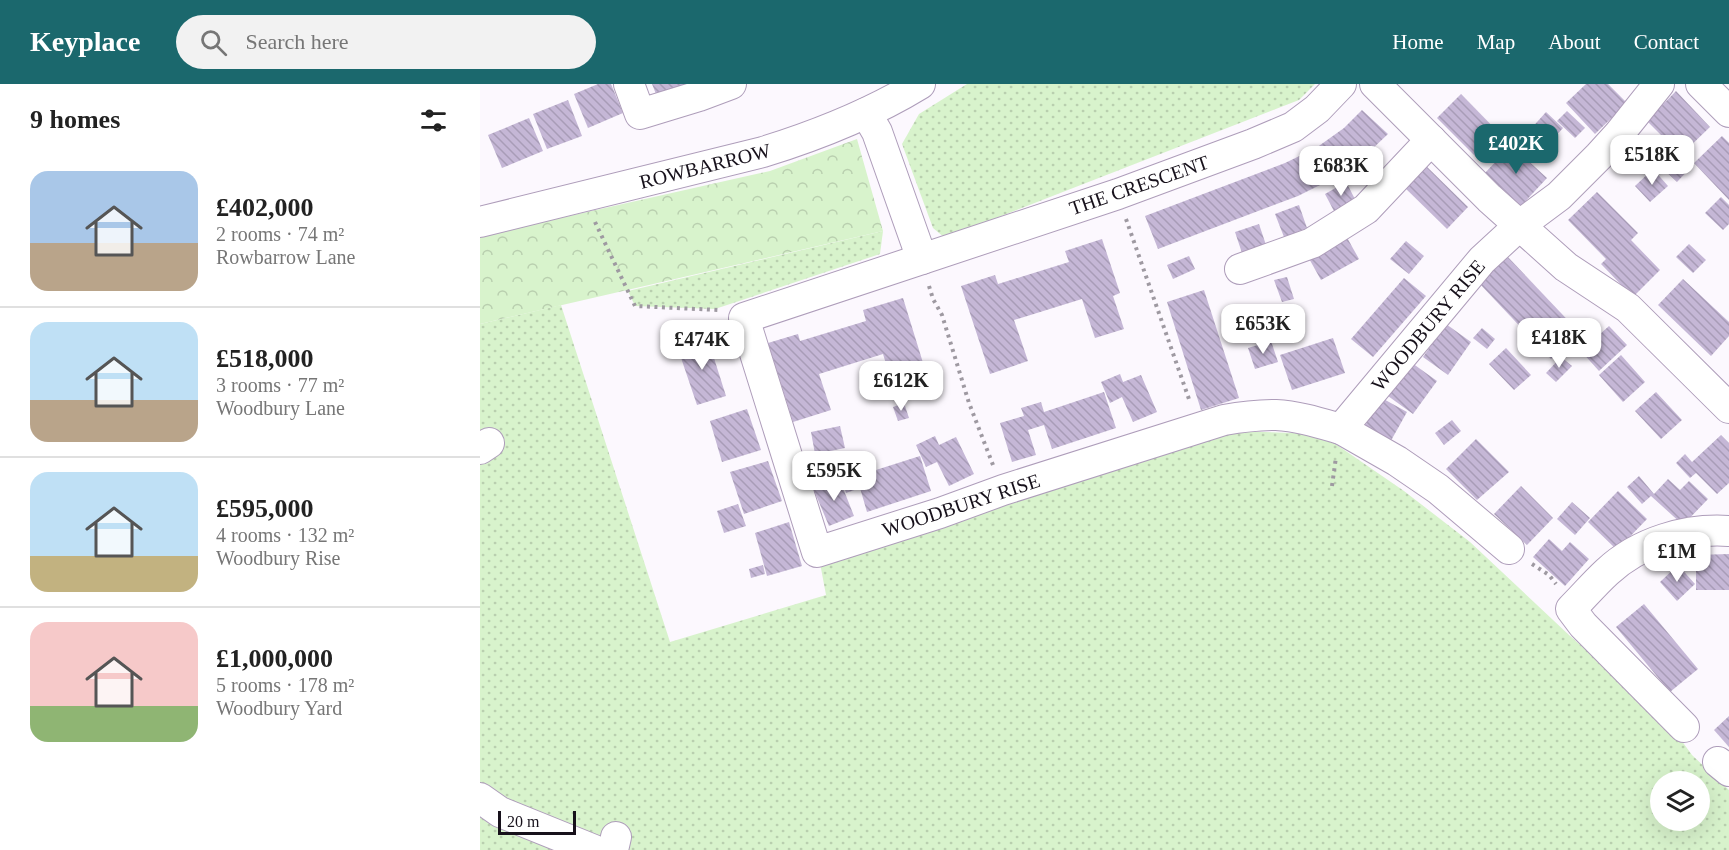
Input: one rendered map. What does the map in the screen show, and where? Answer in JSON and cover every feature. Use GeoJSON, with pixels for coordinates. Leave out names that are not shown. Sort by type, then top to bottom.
{"type":"FeatureCollection","features":[{"type":"Feature","properties":{"kind":"street"},"geometry":{"type":"LineString","coordinates":[[629,84],[640,114],[731,84]]}},
{"type":"Feature","properties":{"kind":"street","name":"ROWBARROW"},"geometry":{"type":"LineString","coordinates":[[480,222],[763,152],[798,141],[866,113],[920,84]]}},
{"type":"Feature","properties":{"kind":"street","name":"THE CRESCENT"},"geometry":{"type":"LineString","coordinates":[[744,318],[1118,194],[1253,144],[1293,127],[1317,109],[1341,84]]}},
{"type":"Feature","properties":{"kind":"street"},"geometry":{"type":"LineString","coordinates":[[1375,84],[1490,198],[1566,267],[1628,308],[1729,408]]}},
{"type":"Feature","properties":{"kind":"street","name":"WOODBURY RISE"},"geometry":{"type":"LineString","coordinates":[[1341,429],[1482,260],[1520,225],[1559,196],[1620,134],[1659,84]]}},
{"type":"Feature","properties":{"kind":"street"},"geometry":{"type":"LineString","coordinates":[[1701,84],[1729,112]]}},
{"type":"Feature","properties":{"kind":"street"},"geometry":{"type":"LineString","coordinates":[[866,113],[877,132],[922,259]]}},
{"type":"Feature","properties":{"kind":"street"},"geometry":{"type":"LineString","coordinates":[[1240,269],[1312,243],[1366,209],[1431,140]]}},
{"type":"Feature","properties":{"kind":"street","name":"WOODBURY RISE"},"geometry":{"type":"LineString","coordinates":[[744,318],[817,552],[1224,420],[1277,415],[1300,418],[1341,429],[1397,461],[1438,489],[1509,549]]}},
{"type":"Feature","properties":{"kind":"street"},"geometry":{"type":"LineString","coordinates":[[1684,727],[1583,625],[1570,604],[1608,571],[1654,543],[1678,535],[1702,531],[1729,531]]}},
{"type":"Feature","properties":{"kind":"street"},"geometry":{"type":"LineString","coordinates":[[480,798],[500,812],[608,846]]}},
{"type":"Feature","properties":{"kind":"path"},"geometry":{"type":"LineString","coordinates":[[1118,194],[1187,394]]}},
{"type":"Feature","properties":{"kind":"path"},"geometry":{"type":"LineString","coordinates":[[593,219],[635,306],[715,309],[744,318]]}},
{"type":"Feature","properties":{"kind":"path"},"geometry":{"type":"LineString","coordinates":[[933,299],[942,315],[969,403],[1003,490]]}},
{"type":"Feature","properties":{"kind":"path"},"geometry":{"type":"LineString","coordinates":[[1509,549],[1548,575],[1570,604]]}},
{"type":"Feature","properties":{"kind":"green space"},"geometry":{"type":"Polygon","coordinates":[[[967,84],[1315,84],[1299,100],[945,238],[933,228],[902,144],[919,114],[967,84]]]}},
{"type":"Feature","properties":{"kind":"green space"},"geometry":{"type":"Polygon","coordinates":[[[857,139],[883,231],[480,324],[480,236],[770,171],[857,139]]]}},
{"type":"Feature","properties":{"kind":"green space"},"geometry":{"type":"Polygon","coordinates":[[[883,231],[880,254],[715,309],[635,306],[628,291],[883,231]]]}},
{"type":"Feature","properties":{"kind":"green space"},"geometry":{"type":"Polygon","coordinates":[[[561,305],[670,642],[826,595],[820,563],[1233,431],[1321,434],[1404,491],[1470,542],[1569,635],[1668,722],[1692,755],[1709,771],[1650,771],[1650,831],[1710,831],[1710,772],[1729,790],[1729,850],[480,850],[480,324],[561,305]]]}},
{"type":"Feature","properties":{"kind":"building"},"geometry":{"type":"Polygon","coordinates":[[[598,84],[611,84],[623,113],[588,128],[574,94],[598,84]]]}},
{"type":"Feature","properties":{"kind":"building"},"geometry":{"type":"Polygon","coordinates":[[[652,84],[700,84],[660,104],[652,84]]]}},
{"type":"Feature","properties":{"kind":"building"},"geometry":{"type":"Polygon","coordinates":[[[1586,84],[1608,84],[1627,103],[1595,134],[1566,103],[1586,84]]]}},
{"type":"Feature","properties":{"kind":"building"},"geometry":{"type":"Polygon","coordinates":[[[1676,91],[1710,127],[1681,155],[1647,121],[1676,91]]]}},
{"type":"Feature","properties":{"kind":"building"},"geometry":{"type":"Polygon","coordinates":[[[1461,94],[1504,138],[1480,161],[1437,118],[1461,94]]]}},
{"type":"Feature","properties":{"kind":"building"},"geometry":{"type":"Polygon","coordinates":[[[568,100],[582,136],[547,149],[533,114],[568,100]]]}},
{"type":"Feature","properties":{"kind":"building"},"geometry":{"type":"Polygon","coordinates":[[[1362,110],[1388,134],[1368,153],[1334,178],[1298,196],[1158,249],[1145,216],[1285,163],[1316,148],[1344,128],[1362,110]]]}},
{"type":"Feature","properties":{"kind":"building"},"geometry":{"type":"Polygon","coordinates":[[[1567,111],[1585,128],[1575,138],[1557,121],[1567,111]]]}},
{"type":"Feature","properties":{"kind":"building"},"geometry":{"type":"Polygon","coordinates":[[[1546,112],[1563,128],[1546,147],[1529,131],[1546,112]]]}},
{"type":"Feature","properties":{"kind":"building"},"geometry":{"type":"Polygon","coordinates":[[[529,118],[543,151],[502,168],[488,135],[529,118]]]}},
{"type":"Feature","properties":{"kind":"building"},"geometry":{"type":"Polygon","coordinates":[[[1722,136],[1729,143],[1729,200],[1694,163],[1722,136]]]}},
{"type":"Feature","properties":{"kind":"building"},"geometry":{"type":"Polygon","coordinates":[[[1511,145],[1547,178],[1521,206],[1485,173],[1511,145]]]}},
{"type":"Feature","properties":{"kind":"building"},"geometry":{"type":"Polygon","coordinates":[[[1676,151],[1692,166],[1677,182],[1661,167],[1676,151]]]}},
{"type":"Feature","properties":{"kind":"building"},"geometry":{"type":"Polygon","coordinates":[[[1422,162],[1468,207],[1447,229],[1401,184],[1422,162]]]}},
{"type":"Feature","properties":{"kind":"building"},"geometry":{"type":"Polygon","coordinates":[[[1653,169],[1668,186],[1650,202],[1635,186],[1653,169]]]}},
{"type":"Feature","properties":{"kind":"building"},"geometry":{"type":"Polygon","coordinates":[[[1346,182],[1356,201],[1335,213],[1325,194],[1346,182]]]}},
{"type":"Feature","properties":{"kind":"building"},"geometry":{"type":"Polygon","coordinates":[[[1597,192],[1638,233],[1631,240],[1660,270],[1633,297],[1601,264],[1606,259],[1568,220],[1597,192]]]}},
{"type":"Feature","properties":{"kind":"building"},"geometry":{"type":"Polygon","coordinates":[[[1721,197],[1729,205],[1729,224],[1723,230],[1705,213],[1721,197]]]}},
{"type":"Feature","properties":{"kind":"building"},"geometry":{"type":"Polygon","coordinates":[[[1299,205],[1307,228],[1284,237],[1275,214],[1299,205]]]}},
{"type":"Feature","properties":{"kind":"building"},"geometry":{"type":"Polygon","coordinates":[[[1259,224],[1266,245],[1242,253],[1235,232],[1259,224]]]}},
{"type":"Feature","properties":{"kind":"building"},"geometry":{"type":"Polygon","coordinates":[[[1345,234],[1359,259],[1321,280],[1307,255],[1345,234]]]}},
{"type":"Feature","properties":{"kind":"building"},"geometry":{"type":"Polygon","coordinates":[[[1102,239],[1120,293],[1113,296],[1124,329],[1095,338],[1082,299],[1014,320],[1028,361],[990,374],[961,286],[995,275],[998,284],[1069,262],[1065,251],[1102,239]]]}},
{"type":"Feature","properties":{"kind":"building"},"geometry":{"type":"Polygon","coordinates":[[[1406,241],[1424,256],[1409,274],[1390,259],[1406,241]]]}},
{"type":"Feature","properties":{"kind":"building"},"geometry":{"type":"Polygon","coordinates":[[[1689,244],[1706,260],[1693,273],[1676,257],[1689,244]]]}},
{"type":"Feature","properties":{"kind":"building"},"geometry":{"type":"Polygon","coordinates":[[[1506,255],[1579,332],[1551,359],[1478,282],[1506,255]]]}},
{"type":"Feature","properties":{"kind":"building"},"geometry":{"type":"Polygon","coordinates":[[[1189,256],[1195,269],[1173,279],[1167,265],[1189,256]]]}},
{"type":"Feature","properties":{"kind":"building"},"geometry":{"type":"Polygon","coordinates":[[[1287,277],[1294,299],[1282,302],[1274,280],[1287,277]]]}},
{"type":"Feature","properties":{"kind":"building"},"geometry":{"type":"Polygon","coordinates":[[[1404,278],[1426,296],[1373,357],[1351,339],[1404,278]]]}},
{"type":"Feature","properties":{"kind":"building"},"geometry":{"type":"Polygon","coordinates":[[[1683,279],[1729,322],[1729,336],[1711,356],[1658,305],[1683,279]]]}},
{"type":"Feature","properties":{"kind":"building"},"geometry":{"type":"Polygon","coordinates":[[[1204,290],[1239,398],[1201,410],[1167,302],[1204,290]]]}},
{"type":"Feature","properties":{"kind":"building"},"geometry":{"type":"Polygon","coordinates":[[[903,298],[928,379],[894,390],[883,354],[819,374],[831,410],[793,422],[768,343],[798,334],[800,341],[866,321],[863,310],[903,298]]]}},
{"type":"Feature","properties":{"kind":"building"},"geometry":{"type":"Polygon","coordinates":[[[1446,324],[1471,342],[1448,375],[1423,357],[1446,324]]]}},
{"type":"Feature","properties":{"kind":"building"},"geometry":{"type":"Polygon","coordinates":[[[1609,326],[1627,345],[1599,371],[1581,351],[1609,326]]]}},
{"type":"Feature","properties":{"kind":"building"},"geometry":{"type":"Polygon","coordinates":[[[1482,328],[1495,339],[1487,349],[1473,338],[1482,328]]]}},
{"type":"Feature","properties":{"kind":"building"},"geometry":{"type":"Polygon","coordinates":[[[707,336],[726,396],[697,405],[677,346],[707,336]]]}},
{"type":"Feature","properties":{"kind":"building"},"geometry":{"type":"Polygon","coordinates":[[[1333,338],[1345,373],[1292,390],[1280,355],[1333,338]]]}},
{"type":"Feature","properties":{"kind":"building"},"geometry":{"type":"Polygon","coordinates":[[[1271,341],[1278,362],[1255,369],[1248,348],[1271,341]]]}},
{"type":"Feature","properties":{"kind":"building"},"geometry":{"type":"Polygon","coordinates":[[[1506,348],[1531,375],[1514,390],[1489,364],[1506,348]]]}},
{"type":"Feature","properties":{"kind":"building"},"geometry":{"type":"Polygon","coordinates":[[[1621,355],[1645,382],[1623,402],[1599,375],[1621,355]]]}},
{"type":"Feature","properties":{"kind":"building"},"geometry":{"type":"Polygon","coordinates":[[[1561,357],[1572,366],[1556,382],[1546,373],[1561,357]]]}},
{"type":"Feature","properties":{"kind":"building"},"geometry":{"type":"Polygon","coordinates":[[[1412,363],[1437,381],[1413,414],[1388,396],[1412,363]]]}},
{"type":"Feature","properties":{"kind":"building"},"geometry":{"type":"Polygon","coordinates":[[[1120,374],[1123,382],[1141,375],[1157,412],[1133,422],[1122,397],[1110,403],[1101,382],[1120,374]]]}},
{"type":"Feature","properties":{"kind":"building"},"geometry":{"type":"Polygon","coordinates":[[[1104,392],[1116,428],[1052,449],[1044,425],[1028,430],[1036,455],[1012,462],[1000,423],[1024,416],[1021,408],[1041,402],[1044,412],[1104,392]]]}},
{"type":"Feature","properties":{"kind":"building"},"geometry":{"type":"Polygon","coordinates":[[[1656,392],[1682,420],[1661,439],[1635,411],[1656,392]]]}},
{"type":"Feature","properties":{"kind":"building"},"geometry":{"type":"Polygon","coordinates":[[[1380,397],[1407,412],[1388,446],[1362,432],[1380,397]]]}},
{"type":"Feature","properties":{"kind":"building"},"geometry":{"type":"Polygon","coordinates":[[[904,403],[909,418],[898,421],[893,407],[904,403]]]}},
{"type":"Feature","properties":{"kind":"building"},"geometry":{"type":"Polygon","coordinates":[[[747,409],[761,450],[722,462],[710,421],[747,409]]]}},
{"type":"Feature","properties":{"kind":"building"},"geometry":{"type":"Polygon","coordinates":[[[1452,420],[1461,431],[1444,445],[1435,433],[1452,420]]]}},
{"type":"Feature","properties":{"kind":"building"},"geometry":{"type":"Polygon","coordinates":[[[840,426],[845,448],[815,454],[811,432],[840,426]]]}},
{"type":"Feature","properties":{"kind":"building"},"geometry":{"type":"Polygon","coordinates":[[[1721,435],[1729,443],[1729,483],[1717,494],[1696,473],[1690,478],[1676,463],[1685,454],[1692,462],[1721,435]]]}},
{"type":"Feature","properties":{"kind":"building"},"geometry":{"type":"Polygon","coordinates":[[[935,436],[939,445],[956,437],[974,474],[949,486],[937,462],[926,467],[916,445],[935,436]]]}},
{"type":"Feature","properties":{"kind":"building"},"geometry":{"type":"Polygon","coordinates":[[[1476,439],[1509,472],[1477,500],[1446,469],[1476,439]]]}},
{"type":"Feature","properties":{"kind":"building"},"geometry":{"type":"Polygon","coordinates":[[[920,456],[931,491],[867,512],[860,488],[846,493],[839,470],[854,466],[857,476],[920,456]]]}},
{"type":"Feature","properties":{"kind":"building"},"geometry":{"type":"Polygon","coordinates":[[[768,461],[782,501],[744,514],[730,472],[768,461]]]}},
{"type":"Feature","properties":{"kind":"building"},"geometry":{"type":"Polygon","coordinates":[[[1639,476],[1654,494],[1668,479],[1680,490],[1689,481],[1708,499],[1683,525],[1651,496],[1642,504],[1627,487],[1639,476]]]}},
{"type":"Feature","properties":{"kind":"building"},"geometry":{"type":"Polygon","coordinates":[[[839,478],[854,516],[829,526],[813,488],[839,478]]]}},
{"type":"Feature","properties":{"kind":"building"},"geometry":{"type":"Polygon","coordinates":[[[1521,486],[1553,518],[1527,545],[1494,514],[1521,486]]]}},
{"type":"Feature","properties":{"kind":"building"},"geometry":{"type":"Polygon","coordinates":[[[1618,491],[1647,519],[1617,550],[1588,522],[1618,491]]]}},
{"type":"Feature","properties":{"kind":"building"},"geometry":{"type":"Polygon","coordinates":[[[1572,502],[1590,518],[1575,535],[1557,519],[1572,502]]]}},
{"type":"Feature","properties":{"kind":"building"},"geometry":{"type":"Polygon","coordinates":[[[738,504],[746,526],[724,533],[717,511],[738,504]]]}},
{"type":"Feature","properties":{"kind":"building"},"geometry":{"type":"Polygon","coordinates":[[[789,522],[802,566],[767,576],[755,533],[789,522]]]}},
{"type":"Feature","properties":{"kind":"building"},"geometry":{"type":"Polygon","coordinates":[[[1549,539],[1562,551],[1570,542],[1589,559],[1565,586],[1533,557],[1549,539]]]}},
{"type":"Feature","properties":{"kind":"building"},"geometry":{"type":"Polygon","coordinates":[[[1729,554],[1729,590],[1696,590],[1696,555],[1729,554]]]}},
{"type":"Feature","properties":{"kind":"building"},"geometry":{"type":"Polygon","coordinates":[[[763,565],[765,574],[751,578],[749,569],[763,565]]]}},
{"type":"Feature","properties":{"kind":"building"},"geometry":{"type":"Polygon","coordinates":[[[1678,565],[1695,584],[1677,601],[1660,582],[1678,565]]]}},
{"type":"Feature","properties":{"kind":"building"},"geometry":{"type":"Polygon","coordinates":[[[1644,604],[1698,669],[1670,692],[1616,627],[1644,604]]]}},
{"type":"Feature","properties":{"kind":"building"},"geometry":{"type":"Polygon","coordinates":[[[1729,716],[1729,747],[1714,730],[1729,716]]]}}]}
